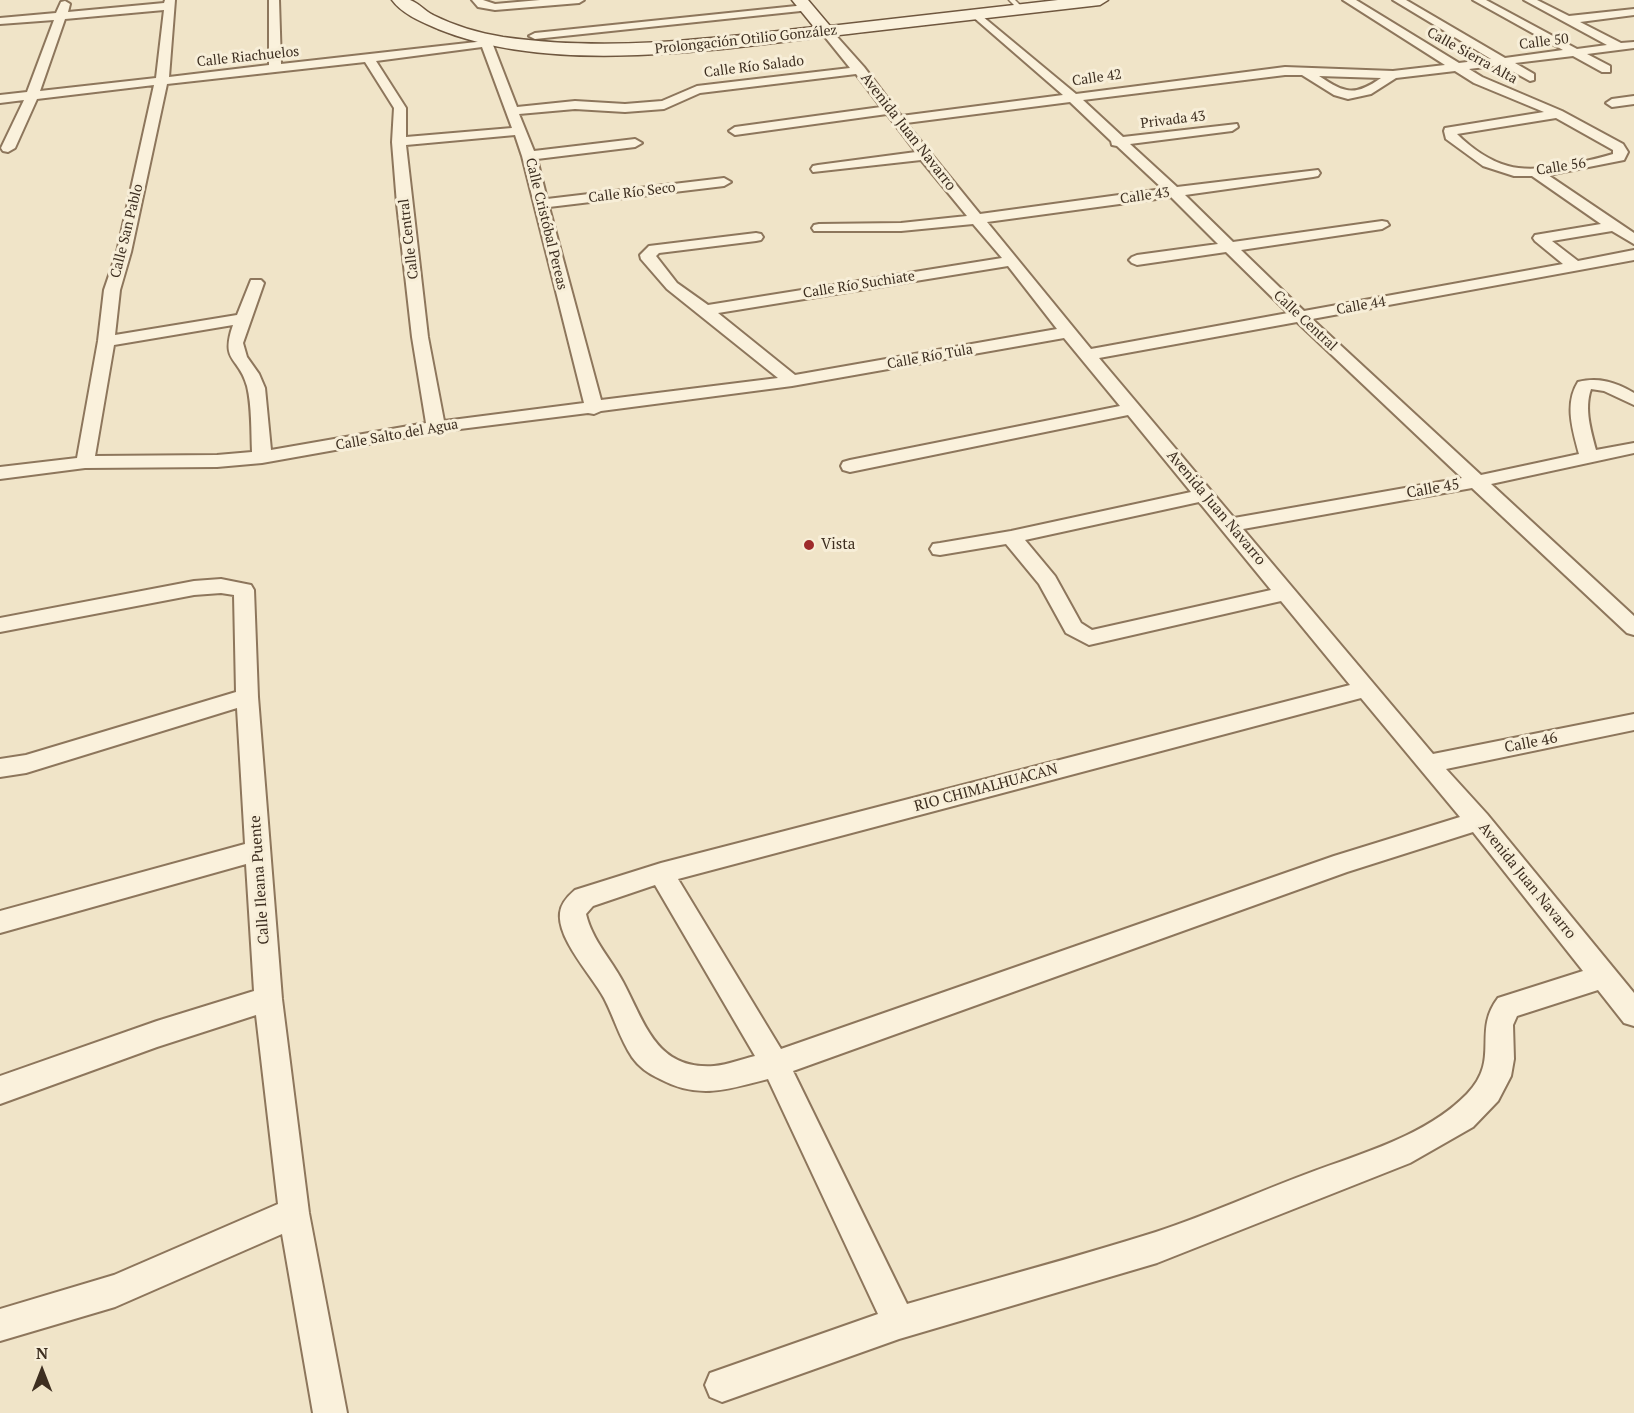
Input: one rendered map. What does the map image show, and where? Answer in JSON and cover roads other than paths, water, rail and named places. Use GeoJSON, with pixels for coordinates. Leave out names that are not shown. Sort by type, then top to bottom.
{"type":"FeatureCollection","features":[{"type":"Feature","properties":{"kind":"main road","name":"Prolongación Otilio González"},"geometry":{"type":"LineString","coordinates":[[400,0],[410,10],[439,24],[492,42],[589,50],[639,50],[826,32],[976,14],[1016,4],[1095,0]]}},
{"type":"Feature","properties":{"kind":"main road","name":"Avenida Juan Navarro"},"geometry":{"type":"LineString","coordinates":[[803,4],[826,32]]}},
{"type":"Feature","properties":{"kind":"street"},"geometry":{"type":"LineString","coordinates":[[8,148],[32,96],[67,0]]}},
{"type":"Feature","properties":{"kind":"street"},"geometry":{"type":"LineString","coordinates":[[274,0],[275,69]]}},
{"type":"Feature","properties":{"kind":"street"},"geometry":{"type":"LineString","coordinates":[[477,0],[479,4],[486,6],[514,7],[579,0]]}},
{"type":"Feature","properties":{"kind":"street","name":"Calle Sierra Alta"},"geometry":{"type":"LineString","coordinates":[[1348,0],[1458,69],[1499,91],[1558,114],[1618,147]]}},
{"type":"Feature","properties":{"kind":"street"},"geometry":{"type":"LineString","coordinates":[[1398,0],[1530,77]]}},
{"type":"Feature","properties":{"kind":"street"},"geometry":{"type":"LineString","coordinates":[[1478,0],[1606,69]]}},
{"type":"Feature","properties":{"kind":"street"},"geometry":{"type":"LineString","coordinates":[[1529,0],[1634,54]]}},
{"type":"Feature","properties":{"kind":"street"},"geometry":{"type":"LineString","coordinates":[[0,21],[169,3]]}},
{"type":"Feature","properties":{"kind":"street","name":"Calle San Pablo"},"geometry":{"type":"LineString","coordinates":[[85,462],[106,341],[112,290],[124,252],[144,153],[165,67],[169,3]]}},
{"type":"Feature","properties":{"kind":"street"},"geometry":{"type":"LineString","coordinates":[[535,36],[803,4]]}},
{"type":"Feature","properties":{"kind":"street"},"geometry":{"type":"LineString","coordinates":[[1567,20],[1634,12]]}},
{"type":"Feature","properties":{"kind":"street","name":"Calle Central"},"geometry":{"type":"LineString","coordinates":[[976,14],[1072,97],[1117,142],[1174,192],[1227,247],[1634,628]]}},
{"type":"Feature","properties":{"kind":"street"},"geometry":{"type":"LineString","coordinates":[[1401,33],[1446,27]]}},
{"type":"Feature","properties":{"kind":"street","name":"Avenida Juan Navarro"},"geometry":{"type":"LineString","coordinates":[[826,32],[860,70],[893,115],[976,219],[1013,261],[1068,333],[1478,821],[1634,1014]]}},
{"type":"Feature","properties":{"kind":"street","name":"Calle Riachuelos"},"geometry":{"type":"LineString","coordinates":[[0,99],[275,69],[492,42]]}},
{"type":"Feature","properties":{"kind":"street","name":"Calle Cristóbal Pereas"},"geometry":{"type":"LineString","coordinates":[[492,42],[512,111],[529,156],[594,408]]}},
{"type":"Feature","properties":{"kind":"street","name":"Calle 50"},"geometry":{"type":"LineString","coordinates":[[1393,75],[1458,69],[1634,45]]}},
{"type":"Feature","properties":{"kind":"street","name":"Calle Central"},"geometry":{"type":"LineString","coordinates":[[368,58],[400,108],[399,142],[420,337],[436,427]]}},
{"type":"Feature","properties":{"kind":"street","name":"Calle Río Salado"},"geometry":{"type":"LineString","coordinates":[[512,111],[575,105],[625,108],[664,105],[697,90],[860,70]]}},
{"type":"Feature","properties":{"kind":"street"},"geometry":{"type":"LineString","coordinates":[[1303,70],[1338,93],[1350,95],[1370,92],[1393,75]]}},
{"type":"Feature","properties":{"kind":"street","name":"Calle 42"},"geometry":{"type":"LineString","coordinates":[[735,131],[1072,97],[1303,70],[1393,75]]}},
{"type":"Feature","properties":{"kind":"street"},"geometry":{"type":"LineString","coordinates":[[1612,103],[1634,100]]}},
{"type":"Feature","properties":{"kind":"street","name":"Calle 56"},"geometry":{"type":"LineString","coordinates":[[1558,114],[1463,128],[1449,133],[1491,165],[1510,171],[1536,172],[1613,159],[1622,154],[1618,147]]}},
{"type":"Feature","properties":{"kind":"street","name":"Privada 43"},"geometry":{"type":"LineString","coordinates":[[1117,142],[1232,127]]}},
{"type":"Feature","properties":{"kind":"street"},"geometry":{"type":"LineString","coordinates":[[399,142],[520,131]]}},
{"type":"Feature","properties":{"kind":"street"},"geometry":{"type":"LineString","coordinates":[[529,156],[635,143]]}},
{"type":"Feature","properties":{"kind":"street"},"geometry":{"type":"LineString","coordinates":[[818,169],[925,155]]}},
{"type":"Feature","properties":{"kind":"street","name":"Calle 43"},"geometry":{"type":"LineString","coordinates":[[819,228],[901,227],[976,219],[1313,172]]}},
{"type":"Feature","properties":{"kind":"street"},"geometry":{"type":"LineString","coordinates":[[1536,172],[1612,227],[1634,240]]}},
{"type":"Feature","properties":{"kind":"street","name":"Calle Río Seco"},"geometry":{"type":"LineString","coordinates":[[540,204],[724,182]]}},
{"type":"Feature","properties":{"kind":"street"},"geometry":{"type":"LineString","coordinates":[[1137,260],[1382,225]]}},
{"type":"Feature","properties":{"kind":"street"},"geometry":{"type":"LineString","coordinates":[[1575,266],[1540,238],[1612,227]]}},
{"type":"Feature","properties":{"kind":"street"},"geometry":{"type":"LineString","coordinates":[[756,237],[664,247],[650,252],[649,259],[672,286],[792,381]]}},
{"type":"Feature","properties":{"kind":"street","name":"Calle 44"},"geometry":{"type":"LineString","coordinates":[[1088,355],[1634,255]]}},
{"type":"Feature","properties":{"kind":"street","name":"Calle Río Suchiate"},"geometry":{"type":"LineString","coordinates":[[705,310],[1013,261]]}},
{"type":"Feature","properties":{"kind":"street"},"geometry":{"type":"LineString","coordinates":[[256,282],[236,336],[236,347],[256,388],[262,458]]}},
{"type":"Feature","properties":{"kind":"street"},"geometry":{"type":"LineString","coordinates":[[106,341],[243,319]]}},
{"type":"Feature","properties":{"kind":"street","name":"Calle Río Tula"},"geometry":{"type":"LineString","coordinates":[[792,381],[1068,333]]}},
{"type":"Feature","properties":{"kind":"street","name":"Calle Salto del Agua"},"geometry":{"type":"LineString","coordinates":[[0,473],[85,462],[262,458],[436,427],[792,381]]}},
{"type":"Feature","properties":{"kind":"street"},"geometry":{"type":"LineString","coordinates":[[1589,458],[1582,428],[1580,399],[1584,386],[1600,384],[1634,400]]}},
{"type":"Feature","properties":{"kind":"street"},"geometry":{"type":"LineString","coordinates":[[850,466],[1133,409]]}},
{"type":"Feature","properties":{"kind":"street","name":"Calle 45"},"geometry":{"type":"LineString","coordinates":[[1231,525],[1478,481],[1634,448]]}},
{"type":"Feature","properties":{"kind":"street"},"geometry":{"type":"LineString","coordinates":[[940,549],[1011,537],[1206,495]]}},
{"type":"Feature","properties":{"kind":"street"},"geometry":{"type":"LineString","coordinates":[[1011,537],[1048,581],[1073,628],[1089,638],[1287,593]]}},
{"type":"Feature","properties":{"kind":"street","name":"Calle Ileana Puente"},"geometry":{"type":"LineString","coordinates":[[0,625],[194,588],[221,586],[238,587],[244,590],[247,697],[268,999],[294,1213],[330,1413]]}},
{"type":"Feature","properties":{"kind":"street","name":"RIO CHIMALHUACAN"},"geometry":{"type":"LineString","coordinates":[[775,1064],[714,1079],[672,1071],[650,1058],[641,1047],[613,988],[577,933],[574,909],[580,901],[607,889],[661,873],[1366,689]]}},
{"type":"Feature","properties":{"kind":"street"},"geometry":{"type":"LineString","coordinates":[[0,768],[26,764],[247,697]]}},
{"type":"Feature","properties":{"kind":"street","name":"Calle 46"},"geometry":{"type":"LineString","coordinates":[[1428,764],[1634,723]]}},
{"type":"Feature","properties":{"kind":"street"},"geometry":{"type":"LineString","coordinates":[[775,1064],[1343,863],[1478,821]]}},
{"type":"Feature","properties":{"kind":"street"},"geometry":{"type":"LineString","coordinates":[[0,922],[259,850]]}},
{"type":"Feature","properties":{"kind":"street"},"geometry":{"type":"LineString","coordinates":[[661,873],[775,1064],[899,1323]]}},
{"type":"Feature","properties":{"kind":"street"},"geometry":{"type":"LineString","coordinates":[[722,1384],[899,1323],[1157,1247],[1400,1153],[1437,1135],[1482,1099],[1494,1083],[1500,1060],[1499,1023],[1501,1014],[1509,1006],[1604,976]]}},
{"type":"Feature","properties":{"kind":"street"},"geometry":{"type":"LineString","coordinates":[[0,1090],[157,1034],[268,999]]}},
{"type":"Feature","properties":{"kind":"street"},"geometry":{"type":"LineString","coordinates":[[0,1325],[115,1291],[294,1213]]}},
{"type":"Feature","properties":{"kind":"place","name":"Vista"},"geometry":{"type":"Point","coordinates":[809,545]}}]}
